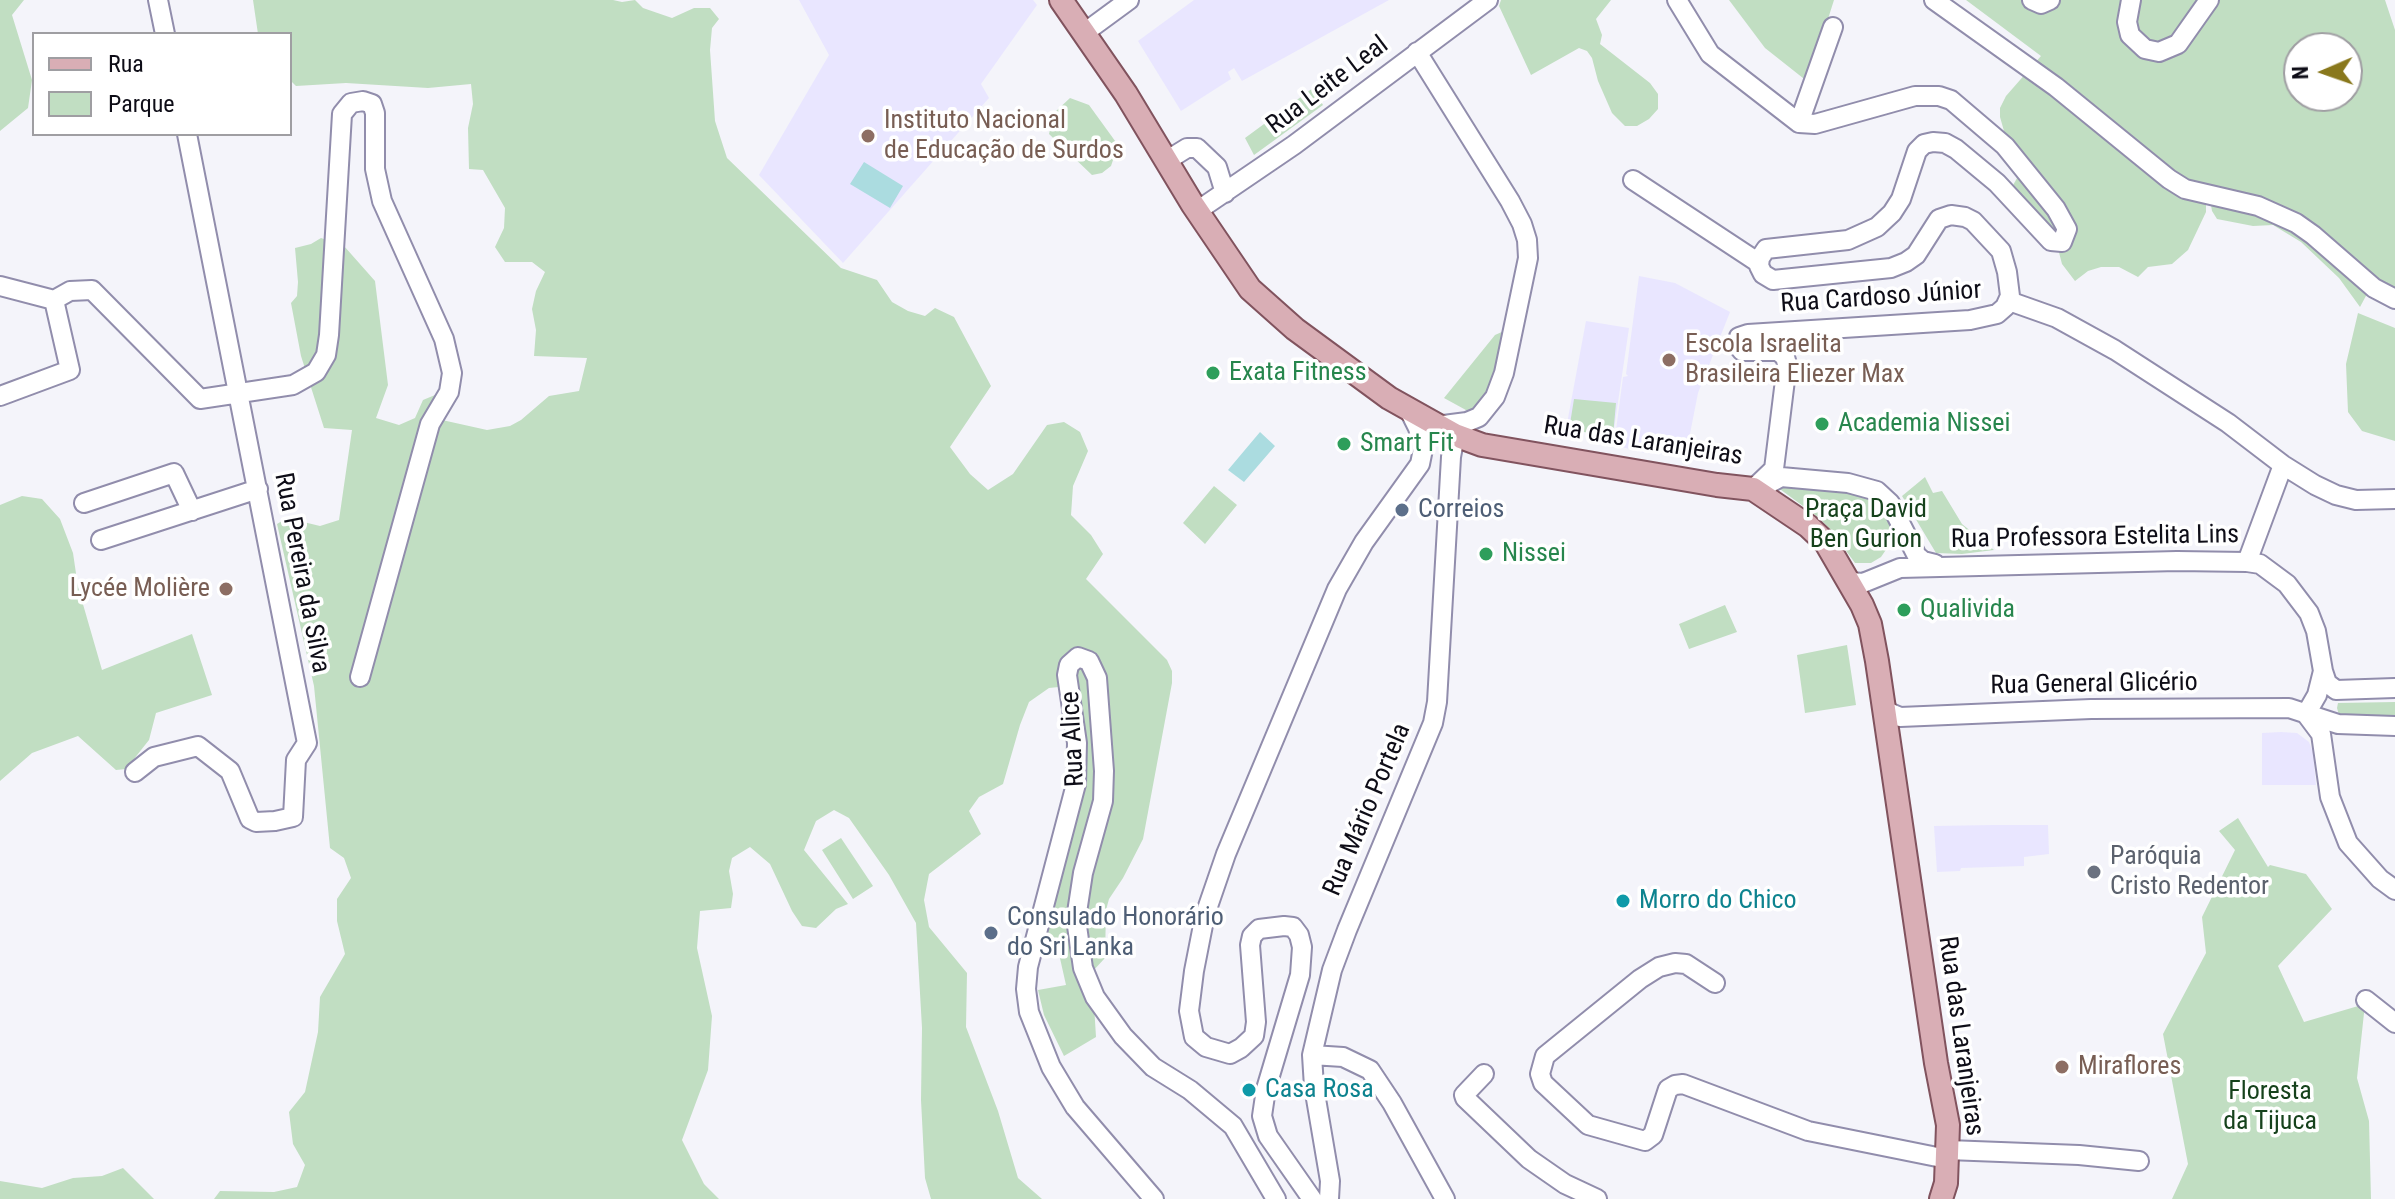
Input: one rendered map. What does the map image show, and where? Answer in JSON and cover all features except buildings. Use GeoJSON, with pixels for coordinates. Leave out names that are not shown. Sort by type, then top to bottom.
{"type":"FeatureCollection","features":[{"type":"Feature","properties":{"kind":"main road","name":"Rua das Laranjeiras"},"geometry":{"type":"LineString","coordinates":[[1061,0],[1122,87],[1197,211],[1258,298],[1295,329],[1410,412],[1482,445],[1760,493],[1808,526],[1826,543],[1851,582],[1872,631],[1936,1063],[1948,1125],[1946,1183],[1941,1199]]}},
{"type":"Feature","properties":{"kind":"street"},"geometry":{"type":"LineString","coordinates":[[158,0],[165,32]]}},
{"type":"Feature","properties":{"kind":"street"},"geometry":{"type":"LineString","coordinates":[[1084,33],[1129,0]]}},
{"type":"Feature","properties":{"kind":"street","name":"Rua Leite Leal"},"geometry":{"type":"LineString","coordinates":[[1197,211],[1294,145],[1488,0]]}},
{"type":"Feature","properties":{"kind":"street"},"geometry":{"type":"LineString","coordinates":[[1677,0],[1710,54],[1799,123],[1833,27]]}},
{"type":"Feature","properties":{"kind":"street"},"geometry":{"type":"LineString","coordinates":[[1934,0],[2056,87],[2169,179],[2185,189],[2258,206],[2296,223],[2359,277],[2395,299]]}},
{"type":"Feature","properties":{"kind":"street"},"geometry":{"type":"LineString","coordinates":[[2032,0],[2041,4],[2050,0]]}},
{"type":"Feature","properties":{"kind":"street"},"geometry":{"type":"LineString","coordinates":[[2131,0],[2127,22],[2130,35],[2145,49],[2159,52],[2178,44],[2209,0]]}},
{"type":"Feature","properties":{"kind":"street"},"geometry":{"type":"LineString","coordinates":[[1417,52],[1510,201],[1522,224],[1528,258],[1504,373],[1495,397],[1479,417],[1446,431]]}},
{"type":"Feature","properties":{"kind":"street","name":"Rua Cardoso Júnior"},"geometry":{"type":"LineString","coordinates":[[1778,473],[1787,360],[1776,351],[1742,351],[1737,343],[1739,337],[1970,320],[1997,314],[2009,301],[2009,280],[2001,251],[1973,221],[1957,215],[1939,219],[1916,255],[1891,268],[1773,280],[1763,274],[1759,263],[1764,251],[1773,247],[1837,242],[1877,227],[1901,199],[1917,151],[1924,144],[1933,142],[1949,144],[1976,165],[2051,241],[2061,243],[2066,238],[2067,229],[2063,218],[2005,146],[1970,114],[1945,97],[1915,96],[1821,122],[1799,123]]}},
{"type":"Feature","properties":{"kind":"street"},"geometry":{"type":"LineString","coordinates":[[0,286],[54,300],[70,291],[92,290],[200,399],[293,385],[316,372],[326,355],[342,114],[351,103],[363,101],[372,104],[375,113],[375,169],[382,201],[444,339],[452,373],[449,392],[434,415],[360,677]]}},
{"type":"Feature","properties":{"kind":"street","name":"Rua Pereira da Silva"},"geometry":{"type":"LineString","coordinates":[[135,772],[154,757],[198,746],[230,771],[250,819],[265,822],[293,817],[296,760],[307,743],[187,136]]}},
{"type":"Feature","properties":{"kind":"street"},"geometry":{"type":"LineString","coordinates":[[1166,161],[1187,148],[1197,148],[1207,154],[1217,167],[1225,193]]}},
{"type":"Feature","properties":{"kind":"street"},"geometry":{"type":"LineString","coordinates":[[1633,180],[1759,263]]}},
{"type":"Feature","properties":{"kind":"street"},"geometry":{"type":"LineString","coordinates":[[0,396],[70,370],[54,300]]}},
{"type":"Feature","properties":{"kind":"street"},"geometry":{"type":"LineString","coordinates":[[2009,301],[2057,318],[2115,350],[2228,423],[2283,465],[2336,495],[2356,500],[2395,499]]}},
{"type":"Feature","properties":{"kind":"street"},"geometry":{"type":"LineString","coordinates":[[1312,1199],[1263,1125],[1263,1104],[1300,975],[1302,947],[1299,935],[1293,927],[1284,926],[1259,929],[1252,936],[1250,945],[1256,1022],[1254,1036],[1241,1048],[1230,1054],[1206,1047],[1194,1037],[1189,1011],[1205,915],[1245,804],[1337,589],[1364,542],[1420,464],[1423,449],[1410,412]]}},
{"type":"Feature","properties":{"kind":"street","name":"Rua Mário Portela"},"geometry":{"type":"LineString","coordinates":[[1329,1199],[1327,1161],[1314,1087],[1312,1055],[1332,970],[1433,723],[1437,702],[1450,476],[1446,431]]}},
{"type":"Feature","properties":{"kind":"street"},"geometry":{"type":"LineString","coordinates":[[1420,464],[1442,462],[1450,476]]}},
{"type":"Feature","properties":{"kind":"street"},"geometry":{"type":"LineString","coordinates":[[2247,562],[2283,465]]}},
{"type":"Feature","properties":{"kind":"street"},"geometry":{"type":"LineString","coordinates":[[84,503],[174,473],[192,511]]}},
{"type":"Feature","properties":{"kind":"street"},"geometry":{"type":"LineString","coordinates":[[1760,493],[1778,473],[1848,483],[1877,491],[1890,503],[1917,556],[1923,561],[1942,566]]}},
{"type":"Feature","properties":{"kind":"street"},"geometry":{"type":"LineString","coordinates":[[101,540],[258,489]]}},
{"type":"Feature","properties":{"kind":"street","name":"Rua Professora Estelita Lins"},"geometry":{"type":"LineString","coordinates":[[1851,582],[1875,580],[1900,568],[1942,566],[2071,562],[2260,564],[2300,598],[2316,631],[2327,683],[2336,690]]}},
{"type":"Feature","properties":{"kind":"street"},"geometry":{"type":"LineString","coordinates":[[1862,605],[1867,590],[1875,580]]}},
{"type":"Feature","properties":{"kind":"street","name":"Rua Alice"},"geometry":{"type":"LineString","coordinates":[[1154,1199],[1075,1107],[1051,1067],[1029,1012],[1026,989],[1028,967],[1076,784],[1077,743],[1067,675],[1069,665],[1078,657],[1089,661],[1097,678],[1104,771],[1103,801],[1083,873],[1076,919],[1083,968],[1095,997],[1123,1036],[1153,1067],[1190,1090],[1233,1126],[1276,1199]]}},
{"type":"Feature","properties":{"kind":"street"},"geometry":{"type":"LineString","coordinates":[[2323,671],[2317,695],[2306,714],[2321,734],[2330,797],[2348,843],[2370,869],[2395,890]]}},
{"type":"Feature","properties":{"kind":"street"},"geometry":{"type":"LineString","coordinates":[[2338,724],[2332,711],[2336,690],[2395,688]]}},
{"type":"Feature","properties":{"kind":"street","name":"Rua General Glicério"},"geometry":{"type":"LineString","coordinates":[[1884,710],[1900,717],[2091,709],[2282,708],[2338,724],[2395,726]]}},
{"type":"Feature","properties":{"kind":"street"},"geometry":{"type":"LineString","coordinates":[[1715,983],[1686,964],[1659,967],[1545,1056],[1540,1074],[1543,1083],[1588,1125],[1645,1141],[1653,1135],[1668,1089],[1683,1084],[1808,1131],[1948,1154],[2079,1155],[2139,1161]]}},
{"type":"Feature","properties":{"kind":"street"},"geometry":{"type":"LineString","coordinates":[[2366,1000],[2395,1023]]}},
{"type":"Feature","properties":{"kind":"street"},"geometry":{"type":"LineString","coordinates":[[1312,1055],[1343,1057],[1370,1070],[1392,1103],[1445,1199]]}},
{"type":"Feature","properties":{"kind":"street"},"geometry":{"type":"LineString","coordinates":[[1484,1074],[1464,1095],[1465,1098],[1529,1159],[1565,1184],[1597,1199]]}},
{"type":"Feature","properties":{"kind":"street"},"geometry":{"type":"LineString","coordinates":[[1289,1168],[1297,1172],[1313,1172],[1327,1161]]}},
{"type":"Feature","properties":{"kind":"shaded area","name":"Instituto Nacional de Educação de Surdos"},"geometry":{"type":"Polygon","coordinates":[[[799,0],[1033,0],[1037,5],[981,84],[989,98],[843,263],[759,175],[829,55],[799,0]]]}},
{"type":"Feature","properties":{"kind":"shaded area"},"geometry":{"type":"Polygon","coordinates":[[[1194,0],[1389,0],[1242,81],[1234,68],[1228,72],[1231,79],[1181,111],[1138,41],[1194,0]]]}},
{"type":"Feature","properties":{"kind":"shaded area","name":"Escola Israelita Brasileira Eliezer Max"},"geometry":{"type":"Polygon","coordinates":[[[1639,276],[1675,283],[1730,312],[1698,393],[1687,449],[1671,454],[1645,453],[1614,445],[1623,377],[1628,376],[1639,276]]]}},
{"type":"Feature","properties":{"kind":"shaded area"},"geometry":{"type":"Polygon","coordinates":[[[1586,321],[1629,328],[1613,436],[1566,429],[1586,321]]]}},
{"type":"Feature","properties":{"kind":"shaded area"},"geometry":{"type":"Polygon","coordinates":[[[2262,733],[2297,733],[2309,742],[2316,785],[2262,785],[2262,733]]]}},
{"type":"Feature","properties":{"kind":"shaded area"},"geometry":{"type":"Polygon","coordinates":[[[2048,825],[2049,854],[2024,857],[2024,866],[1937,872],[1934,826],[2048,825]]]}},
{"type":"Feature","properties":{"kind":"green space"},"geometry":{"type":"Polygon","coordinates":[[[0,0],[24,0],[12,15],[32,80],[28,108],[0,131],[0,0]]]}},
{"type":"Feature","properties":{"kind":"green space"},"geometry":{"type":"Polygon","coordinates":[[[253,0],[635,0],[643,8],[672,18],[694,8],[710,8],[719,19],[712,28],[710,50],[715,121],[727,158],[841,268],[877,280],[892,302],[908,311],[925,316],[935,308],[954,317],[991,386],[950,447],[970,474],[988,490],[1013,474],[1047,425],[1064,422],[1080,432],[1088,451],[1073,486],[1071,515],[1091,535],[1103,554],[1086,579],[1167,660],[1172,671],[1143,839],[1109,899],[1105,958],[1092,972],[1096,1037],[1064,1056],[1044,1015],[1038,990],[1066,985],[1057,945],[1046,937],[1086,778],[1086,742],[1078,685],[1049,688],[1029,702],[1003,784],[979,797],[969,811],[981,834],[929,874],[924,900],[929,927],[967,973],[966,1027],[998,1111],[1018,1178],[1042,1199],[931,1199],[925,1178],[916,923],[889,875],[849,818],[834,810],[816,821],[804,850],[848,904],[836,909],[816,928],[802,926],[770,864],[750,847],[732,858],[729,871],[733,894],[731,908],[700,911],[697,948],[712,1016],[708,1070],[682,1140],[704,1184],[719,1199],[214,1199],[220,1191],[274,1192],[297,1187],[305,1165],[293,1144],[289,1112],[305,1092],[318,1032],[320,997],[345,954],[337,921],[337,899],[351,878],[344,858],[330,848],[314,686],[277,524],[287,518],[320,526],[339,520],[352,430],[324,428],[301,356],[291,303],[297,296],[295,248],[321,238],[344,246],[375,281],[388,385],[376,418],[399,425],[415,418],[423,400],[435,395],[446,407],[442,420],[487,430],[510,426],[549,396],[579,391],[587,358],[534,356],[536,330],[532,309],[545,272],[532,262],[505,262],[495,247],[504,228],[505,208],[483,170],[469,169],[468,128],[473,104],[471,84],[428,88],[346,83],[296,86],[292,82],[292,32],[258,32],[253,0]]]}},
{"type":"Feature","properties":{"kind":"green space"},"geometry":{"type":"Polygon","coordinates":[[[1501,0],[1611,0],[1596,19],[1602,35],[1600,44],[1650,83],[1658,94],[1658,109],[1637,126],[1625,126],[1612,113],[1592,58],[1587,51],[1579,48],[1531,75],[1499,6],[1501,0]]]}},
{"type":"Feature","properties":{"kind":"green space"},"geometry":{"type":"Polygon","coordinates":[[[1729,0],[1834,0],[1808,82],[1765,48],[1729,0]]]}},
{"type":"Feature","properties":{"kind":"green space"},"geometry":{"type":"Polygon","coordinates":[[[1966,0],[2385,0],[2395,30],[2395,289],[2375,279],[2360,307],[2339,278],[2301,242],[2273,225],[2253,226],[2217,219],[2210,199],[2206,199],[2206,212],[2188,250],[2172,264],[2148,267],[2138,277],[2119,267],[2101,267],[2088,271],[2075,281],[2062,264],[2055,237],[2012,187],[2021,171],[2020,156],[2004,131],[2000,117],[2000,108],[2006,96],[2041,56],[1966,0]]]}},
{"type":"Feature","properties":{"kind":"green space"},"geometry":{"type":"Polygon","coordinates":[[[1313,88],[1323,105],[1254,155],[1245,138],[1313,88]]]}},
{"type":"Feature","properties":{"kind":"green space"},"geometry":{"type":"Polygon","coordinates":[[[1070,98],[1089,105],[1118,145],[1111,166],[1102,173],[1092,175],[1049,134],[1054,113],[1070,98]]]}},
{"type":"Feature","properties":{"kind":"green space"},"geometry":{"type":"Polygon","coordinates":[[[2358,313],[2395,328],[2395,441],[2362,431],[2348,412],[2346,364],[2358,313]]]}},
{"type":"Feature","properties":{"kind":"green space"},"geometry":{"type":"Polygon","coordinates":[[[1504,331],[1491,389],[1475,415],[1444,398],[1495,335],[1504,331]]]}},
{"type":"Feature","properties":{"kind":"green space"},"geometry":{"type":"Polygon","coordinates":[[[1574,399],[1616,403],[1613,436],[1569,430],[1574,399]]]}},
{"type":"Feature","properties":{"kind":"green space"},"geometry":{"type":"Polygon","coordinates":[[[1925,477],[1933,493],[1942,491],[1962,524],[1994,550],[1936,553],[1902,496],[1925,477]]]}},
{"type":"Feature","properties":{"kind":"green space","name":"Praça David Ben Gurion"},"geometry":{"type":"Polygon","coordinates":[[[1779,482],[1874,497],[1896,521],[1896,535],[1881,557],[1871,563],[1855,563],[1830,529],[1777,487],[1779,482]]]}},
{"type":"Feature","properties":{"kind":"green space"},"geometry":{"type":"Polygon","coordinates":[[[1214,486],[1237,505],[1205,544],[1183,523],[1214,486]]]}},
{"type":"Feature","properties":{"kind":"green space"},"geometry":{"type":"Polygon","coordinates":[[[22,496],[42,499],[60,519],[73,553],[78,587],[102,670],[192,634],[212,695],[156,713],[149,740],[126,769],[116,770],[78,736],[32,753],[0,781],[0,505],[22,496]]]}},
{"type":"Feature","properties":{"kind":"green space"},"geometry":{"type":"Polygon","coordinates":[[[1725,605],[1737,632],[1689,649],[1679,624],[1725,605]]]}},
{"type":"Feature","properties":{"kind":"green space"},"geometry":{"type":"Polygon","coordinates":[[[1847,645],[1856,705],[1805,713],[1797,655],[1847,645]]]}},
{"type":"Feature","properties":{"kind":"green space"},"geometry":{"type":"Polygon","coordinates":[[[2395,702],[2395,715],[2339,715],[2337,708],[2338,703],[2395,702]]]}},
{"type":"Feature","properties":{"kind":"green space","name":"Floresta da Tijuca"},"geometry":{"type":"Polygon","coordinates":[[[2238,818],[2268,867],[2306,874],[2332,909],[2278,966],[2304,1022],[2365,1004],[2357,1078],[2369,1121],[2371,1199],[2172,1199],[2188,1164],[2163,1034],[2206,953],[2202,917],[2235,850],[2219,831],[2238,818]]]}},
{"type":"Feature","properties":{"kind":"green space"},"geometry":{"type":"Polygon","coordinates":[[[841,838],[873,886],[853,899],[822,850],[841,838]]]}},
{"type":"Feature","properties":{"kind":"green space"},"geometry":{"type":"Polygon","coordinates":[[[123,1168],[154,1199],[0,1199],[0,1181],[42,1188],[73,1178],[102,1176],[123,1168]]]}},
{"type":"Feature","properties":{"kind":"water"},"geometry":{"type":"Polygon","coordinates":[[[864,162],[903,186],[890,208],[850,184],[864,162]]]}},
{"type":"Feature","properties":{"kind":"water"},"geometry":{"type":"Polygon","coordinates":[[[1260,432],[1275,446],[1244,482],[1228,470],[1260,432]]]}},
{"type":"Feature","properties":{"kind":"place","name":"Instituto Nacional de Educação de Surdos"},"geometry":{"type":"Point","coordinates":[868,136]}},
{"type":"Feature","properties":{"kind":"place","name":"Escola Israelita Brasileira Eliezer Max"},"geometry":{"type":"Point","coordinates":[1669,360]}},
{"type":"Feature","properties":{"kind":"place","name":"Exata Fitness"},"geometry":{"type":"Point","coordinates":[1213,373]}},
{"type":"Feature","properties":{"kind":"place","name":"Academia Nissei"},"geometry":{"type":"Point","coordinates":[1822,424]}},
{"type":"Feature","properties":{"kind":"place","name":"Smart Fit"},"geometry":{"type":"Point","coordinates":[1344,444]}},
{"type":"Feature","properties":{"kind":"place","name":"Correios"},"geometry":{"type":"Point","coordinates":[1402,510]}},
{"type":"Feature","properties":{"kind":"place","name":"Nissei"},"geometry":{"type":"Point","coordinates":[1486,554]}},
{"type":"Feature","properties":{"kind":"place","name":"Lycée Molière"},"geometry":{"type":"Point","coordinates":[226,589]}},
{"type":"Feature","properties":{"kind":"place","name":"Qualivida"},"geometry":{"type":"Point","coordinates":[1904,610]}},
{"type":"Feature","properties":{"kind":"place","name":"Paróquia Cristo Redentor"},"geometry":{"type":"Point","coordinates":[2094,872]}},
{"type":"Feature","properties":{"kind":"place","name":"Morro do Chico"},"geometry":{"type":"Point","coordinates":[1623,901]}},
{"type":"Feature","properties":{"kind":"place","name":"Consulado Honorário do Sri Lanka"},"geometry":{"type":"Point","coordinates":[991,933]}},
{"type":"Feature","properties":{"kind":"place","name":"Miraflores"},"geometry":{"type":"Point","coordinates":[2062,1067]}},
{"type":"Feature","properties":{"kind":"place","name":"Casa Rosa"},"geometry":{"type":"Point","coordinates":[1249,1090]}}]}
